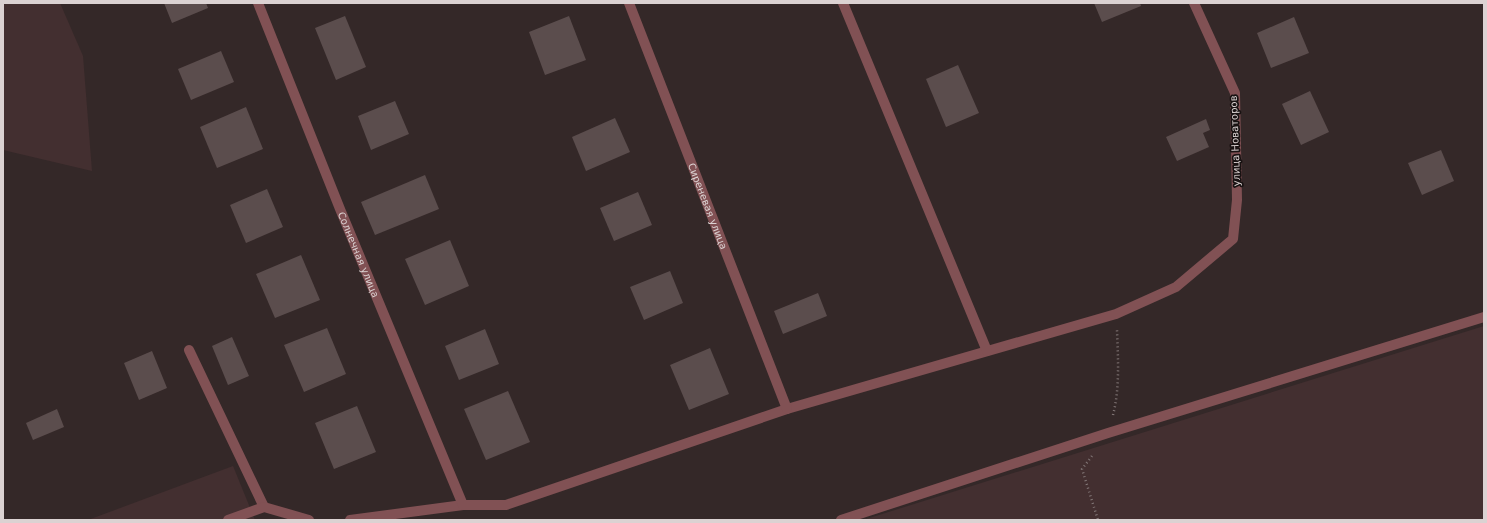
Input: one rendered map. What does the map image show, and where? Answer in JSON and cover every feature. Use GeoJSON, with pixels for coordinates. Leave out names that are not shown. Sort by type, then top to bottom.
{"type":"FeatureCollection","features":[{"type":"Feature","properties":{"kind":"street","name":"Солнечная улица"},"geometry":{"type":"LineString","coordinates":[[258,3],[343,216],[463,505]]}},
{"type":"Feature","properties":{"kind":"street","name":"Сиреневая улица"},"geometry":{"type":"LineString","coordinates":[[630,3],[787,409]]}},
{"type":"Feature","properties":{"kind":"street"},"geometry":{"type":"LineString","coordinates":[[350,520],[463,505],[506,505],[787,409],[987,351],[843,3]]}},
{"type":"Feature","properties":{"kind":"street","name":"улица Новаторов"},"geometry":{"type":"LineString","coordinates":[[987,351],[1116,314],[1176,287],[1233,239],[1237,200],[1235,93],[1194,3]]}},
{"type":"Feature","properties":{"kind":"street"},"geometry":{"type":"LineString","coordinates":[[841,520],[1108,433],[1484,316]]}},
{"type":"Feature","properties":{"kind":"street"},"geometry":{"type":"LineString","coordinates":[[189,350],[264,507]]}},
{"type":"Feature","properties":{"kind":"street"},"geometry":{"type":"LineString","coordinates":[[228,520],[264,507],[309,520]]}},
{"type":"Feature","properties":{"kind":"shaded area"},"geometry":{"type":"Polygon","coordinates":[[[3,3],[60,3],[83,56],[92,171],[3,150],[3,3]]]}},
{"type":"Feature","properties":{"kind":"shaded area"},"geometry":{"type":"Polygon","coordinates":[[[1484,326],[1484,520],[863,520],[1484,326]]]}},
{"type":"Feature","properties":{"kind":"shaded area"},"geometry":{"type":"Polygon","coordinates":[[[233,466],[255,520],[88,520],[233,466]]]}},
{"type":"Feature","properties":{"kind":"building"},"geometry":{"type":"Polygon","coordinates":[[[164,3],[206,3],[208,8],[172,23],[164,3]]]}},
{"type":"Feature","properties":{"kind":"building"},"geometry":{"type":"Polygon","coordinates":[[[1094,3],[1140,3],[1141,6],[1102,22],[1094,3]]]}},
{"type":"Feature","properties":{"kind":"building"},"geometry":{"type":"Polygon","coordinates":[[[345,16],[366,67],[336,80],[315,28],[345,16]]]}},
{"type":"Feature","properties":{"kind":"building"},"geometry":{"type":"Polygon","coordinates":[[[569,16],[586,60],[545,75],[529,32],[569,16]]]}},
{"type":"Feature","properties":{"kind":"building"},"geometry":{"type":"Polygon","coordinates":[[[1294,17],[1309,53],[1271,68],[1257,33],[1294,17]]]}},
{"type":"Feature","properties":{"kind":"building"},"geometry":{"type":"Polygon","coordinates":[[[221,51],[234,82],[191,100],[178,69],[221,51]]]}},
{"type":"Feature","properties":{"kind":"building"},"geometry":{"type":"Polygon","coordinates":[[[958,65],[979,113],[946,127],[926,79],[958,65]]]}},
{"type":"Feature","properties":{"kind":"building"},"geometry":{"type":"Polygon","coordinates":[[[1310,91],[1329,132],[1301,145],[1282,104],[1310,91]]]}},
{"type":"Feature","properties":{"kind":"building"},"geometry":{"type":"Polygon","coordinates":[[[395,101],[409,134],[371,150],[358,116],[395,101]]]}},
{"type":"Feature","properties":{"kind":"building"},"geometry":{"type":"Polygon","coordinates":[[[246,107],[263,149],[217,168],[200,127],[246,107]]]}},
{"type":"Feature","properties":{"kind":"building"},"geometry":{"type":"Polygon","coordinates":[[[615,118],[630,152],[586,171],[572,137],[615,118]]]}},
{"type":"Feature","properties":{"kind":"building"},"geometry":{"type":"Polygon","coordinates":[[[1206,119],[1210,130],[1203,133],[1209,147],[1177,161],[1166,137],[1206,119]]]}},
{"type":"Feature","properties":{"kind":"building"},"geometry":{"type":"Polygon","coordinates":[[[1441,150],[1454,181],[1422,195],[1408,163],[1441,150]]]}},
{"type":"Feature","properties":{"kind":"building"},"geometry":{"type":"Polygon","coordinates":[[[425,175],[439,209],[375,235],[361,202],[425,175]]]}},
{"type":"Feature","properties":{"kind":"building"},"geometry":{"type":"Polygon","coordinates":[[[267,189],[283,227],[246,243],[230,205],[267,189]]]}},
{"type":"Feature","properties":{"kind":"building"},"geometry":{"type":"Polygon","coordinates":[[[638,192],[652,225],[614,241],[600,208],[638,192]]]}},
{"type":"Feature","properties":{"kind":"building"},"geometry":{"type":"Polygon","coordinates":[[[450,240],[469,286],[425,305],[405,259],[450,240]]]}},
{"type":"Feature","properties":{"kind":"building"},"geometry":{"type":"Polygon","coordinates":[[[301,255],[320,300],[275,318],[256,274],[301,255]]]}},
{"type":"Feature","properties":{"kind":"building"},"geometry":{"type":"Polygon","coordinates":[[[670,271],[683,303],[644,320],[630,287],[670,271]]]}},
{"type":"Feature","properties":{"kind":"building"},"geometry":{"type":"Polygon","coordinates":[[[818,293],[827,316],[783,334],[774,311],[818,293]]]}},
{"type":"Feature","properties":{"kind":"building"},"geometry":{"type":"Polygon","coordinates":[[[327,328],[346,374],[304,392],[284,345],[327,328]]]}},
{"type":"Feature","properties":{"kind":"building"},"geometry":{"type":"Polygon","coordinates":[[[485,329],[499,364],[459,380],[445,346],[485,329]]]}},
{"type":"Feature","properties":{"kind":"building"},"geometry":{"type":"Polygon","coordinates":[[[232,337],[249,376],[228,385],[212,346],[232,337]]]}},
{"type":"Feature","properties":{"kind":"building"},"geometry":{"type":"Polygon","coordinates":[[[710,348],[729,394],[689,410],[670,365],[710,348]]]}},
{"type":"Feature","properties":{"kind":"building"},"geometry":{"type":"Polygon","coordinates":[[[152,351],[167,388],[139,400],[124,363],[152,351]]]}},
{"type":"Feature","properties":{"kind":"building"},"geometry":{"type":"Polygon","coordinates":[[[508,391],[530,442],[486,460],[464,409],[508,391]]]}},
{"type":"Feature","properties":{"kind":"building"},"geometry":{"type":"Polygon","coordinates":[[[357,406],[376,452],[334,469],[315,423],[357,406]]]}},
{"type":"Feature","properties":{"kind":"building"},"geometry":{"type":"Polygon","coordinates":[[[57,409],[64,427],[33,440],[26,423],[57,409]]]}}]}
